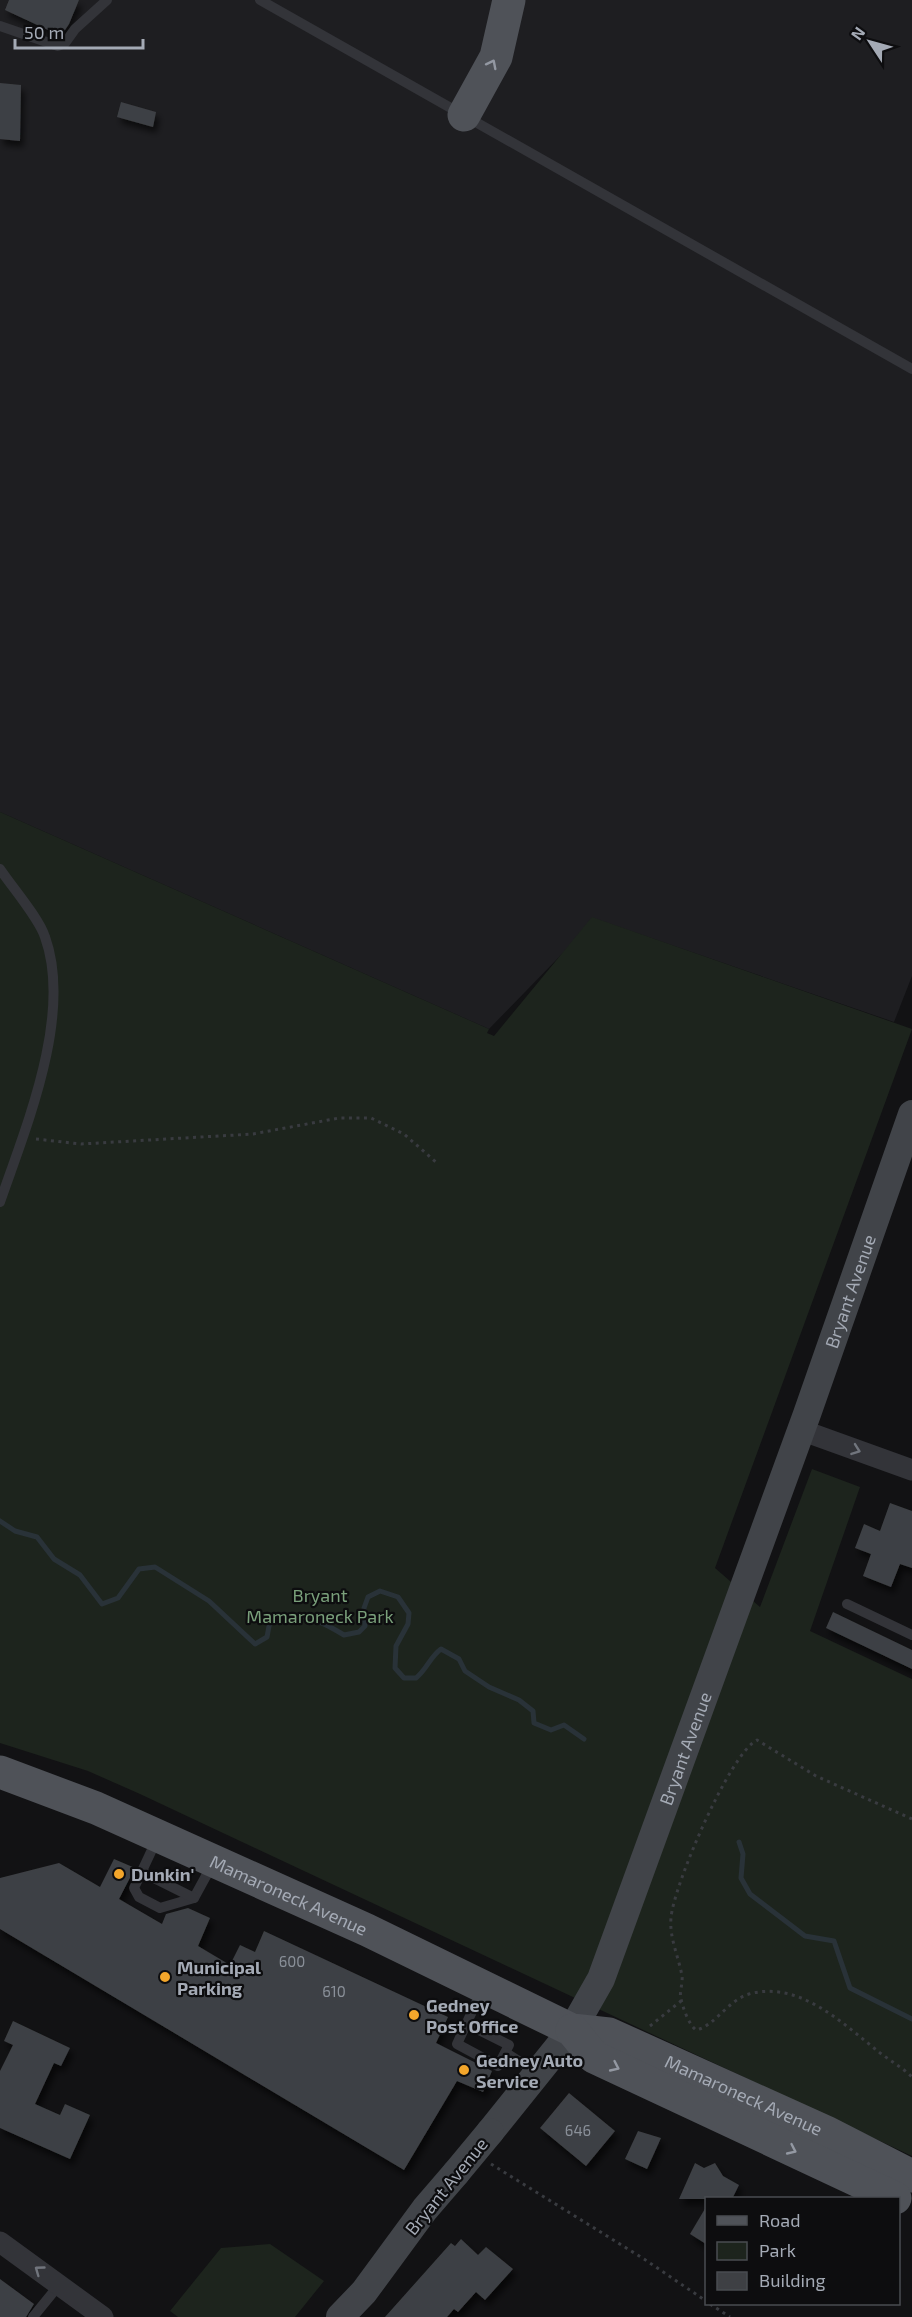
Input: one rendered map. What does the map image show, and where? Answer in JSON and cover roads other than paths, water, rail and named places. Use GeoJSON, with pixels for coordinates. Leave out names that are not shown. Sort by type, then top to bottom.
{"type":"FeatureCollection","features":[{"type":"Feature","properties":{"kind":"main road"},"geometry":{"type":"LineString","coordinates":[[464,115],[496,57],[509,0]]}},
{"type":"Feature","properties":{"kind":"main road","name":"Mamaroneck Avenue"},"geometry":{"type":"LineString","coordinates":[[0,1772],[96,1808],[367,1930],[572,2030],[609,2034],[826,2132],[912,2176]]}},
{"type":"Feature","properties":{"kind":"main road","name":"Mamaroneck Avenue"},"geometry":{"type":"LineString","coordinates":[[572,2030],[594,2057],[893,2197]]}},
{"type":"Feature","properties":{"kind":"street","name":"Bryant Avenue"},"geometry":{"type":"LineString","coordinates":[[340,2317],[364,2292],[425,2209],[539,2074],[572,2030],[601,1979],[801,1430],[912,1114]]}},
{"type":"Feature","properties":{"kind":"street"},"geometry":{"type":"LineString","coordinates":[[801,1430],[912,1470]]}},
{"type":"Feature","properties":{"kind":"street"},"geometry":{"type":"LineString","coordinates":[[0,2242],[103,2317]]}},
{"type":"Feature","properties":{"kind":"lane"},"geometry":{"type":"LineString","coordinates":[[0,26],[58,46],[65,43],[75,29],[107,0]]}},
{"type":"Feature","properties":{"kind":"lane"},"geometry":{"type":"LineString","coordinates":[[260,0],[912,369]]}},
{"type":"Feature","properties":{"kind":"lane"},"geometry":{"type":"LineString","coordinates":[[0,869],[45,935],[53,968],[55,1005],[50,1038],[22,1137],[0,1202]]}},
{"type":"Feature","properties":{"kind":"lane"},"geometry":{"type":"LineString","coordinates":[[847,1605],[912,1635]]}},
{"type":"Feature","properties":{"kind":"lane"},"geometry":{"type":"LineString","coordinates":[[158,1836],[134,1888],[139,1897],[160,1908],[194,1898],[214,1862]]}},
{"type":"Feature","properties":{"kind":"lane"},"geometry":{"type":"LineString","coordinates":[[142,1872],[194,1898]]}},
{"type":"Feature","properties":{"kind":"lane"},"geometry":{"type":"LineString","coordinates":[[467,2024],[509,2045],[498,2066],[456,2044],[483,1987]]}},
{"type":"Feature","properties":{"kind":"lane"},"geometry":{"type":"LineString","coordinates":[[506,2053],[539,2074]]}},
{"type":"Feature","properties":{"kind":"lane"},"geometry":{"type":"LineString","coordinates":[[33,2317],[59,2285]]}},
{"type":"Feature","properties":{"kind":"waterway"},"geometry":{"type":"LineString","coordinates":[[0,1521],[15,1531],[37,1537],[54,1559],[80,1575],[102,1604],[118,1598],[139,1569],[155,1567],[209,1601],[255,1644],[267,1637],[270,1621],[280,1617],[308,1618],[344,1635],[359,1632],[365,1626],[364,1608],[368,1597],[380,1591],[398,1597],[409,1613],[408,1624],[396,1646],[395,1668],[404,1678],[416,1678],[441,1649],[459,1659],[465,1671],[489,1687],[519,1700],[533,1711],[534,1723],[551,1730],[564,1725],[584,1739]]}},
{"type":"Feature","properties":{"kind":"waterway"},"geometry":{"type":"LineString","coordinates":[[739,1842],[743,1854],[741,1878],[750,1894],[805,1936],[834,1941],[850,1988],[912,2019]]}},
{"type":"Feature","properties":{"kind":"place","name":"Dunkin'"},"geometry":{"type":"Point","coordinates":[119,1874]}},
{"type":"Feature","properties":{"kind":"place","name":"Municipal Parking"},"geometry":{"type":"Point","coordinates":[165,1977]}},
{"type":"Feature","properties":{"kind":"place","name":"Gedney Post Office"},"geometry":{"type":"Point","coordinates":[414,2015]}},
{"type":"Feature","properties":{"kind":"place","name":"Gedney Auto Service"},"geometry":{"type":"Point","coordinates":[464,2070]}},
{"type":"Feature","properties":{"kind":"park label","name":"Bryant Mamaroneck Park"},"geometry":{"type":"Point","coordinates":[320,1605]}}]}
